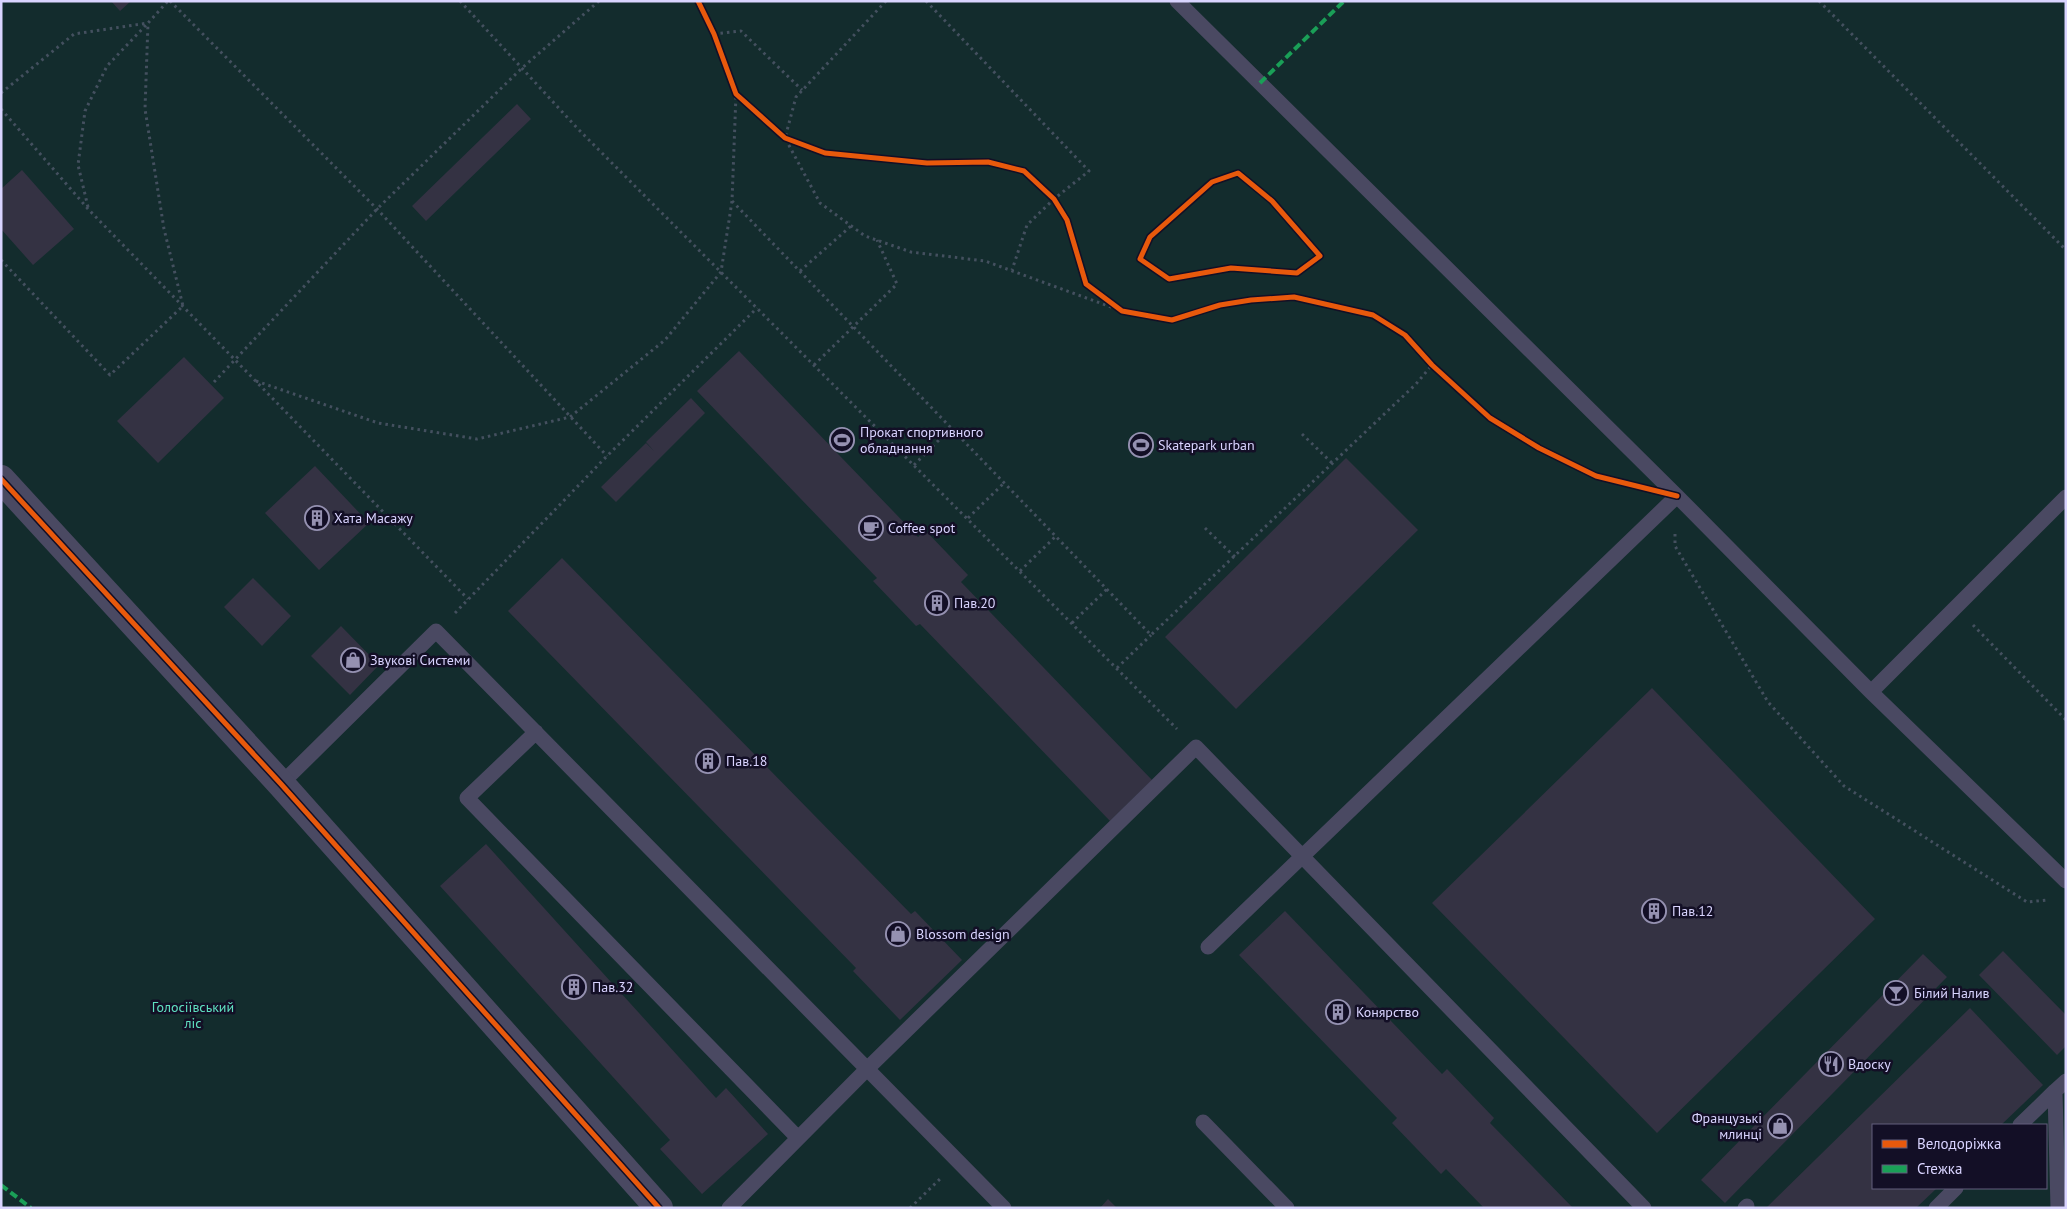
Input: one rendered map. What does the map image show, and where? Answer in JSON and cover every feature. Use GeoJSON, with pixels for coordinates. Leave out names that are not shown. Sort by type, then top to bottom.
{"type":"FeatureCollection","features":[{"type":"Feature","properties":{"kind":"street"},"geometry":{"type":"LineString","coordinates":[[1,479],[282,784],[659,1208]]}},
{"type":"Feature","properties":{"kind":"lane"},"geometry":{"type":"LineString","coordinates":[[1177,1],[1677,496],[1871,692],[2066,881]]}},
{"type":"Feature","properties":{"kind":"lane"},"geometry":{"type":"LineString","coordinates":[[1208,947],[1677,496]]}},
{"type":"Feature","properties":{"kind":"lane"},"geometry":{"type":"LineString","coordinates":[[1871,692],[2066,498]]}},
{"type":"Feature","properties":{"kind":"lane"},"geometry":{"type":"LineString","coordinates":[[282,784],[436,630],[1004,1208]]}},
{"type":"Feature","properties":{"kind":"lane"},"geometry":{"type":"LineString","coordinates":[[536,732],[467,798],[798,1138]]}},
{"type":"Feature","properties":{"kind":"lane"},"geometry":{"type":"LineString","coordinates":[[729,1208],[868,1068],[1196,747],[1644,1208]]}},
{"type":"Feature","properties":{"kind":"lane"},"geometry":{"type":"LineString","coordinates":[[2021,1124],[2066,1080]]}},
{"type":"Feature","properties":{"kind":"lane"},"geometry":{"type":"LineString","coordinates":[[2055,1092],[2058,1208]]}},
{"type":"Feature","properties":{"kind":"lane"},"geometry":{"type":"LineString","coordinates":[[1203,1122],[1288,1208]]}},
{"type":"Feature","properties":{"kind":"lane"},"geometry":{"type":"LineString","coordinates":[[1936,1208],[1955,1189]]}},
{"type":"Feature","properties":{"kind":"path"},"geometry":{"type":"LineString","coordinates":[[89,210],[78,165],[85,112],[107,66],[169,1],[377,209],[607,456]]}},
{"type":"Feature","properties":{"kind":"path"},"geometry":{"type":"LineString","coordinates":[[460,1],[578,129],[1196,747]]}},
{"type":"Feature","properties":{"kind":"path"},"geometry":{"type":"LineString","coordinates":[[214,382],[377,209],[522,68],[599,1]]}},
{"type":"Feature","properties":{"kind":"path"},"geometry":{"type":"LineString","coordinates":[[886,1],[796,97],[785,138],[820,203],[864,236],[911,252],[985,261],[1122,311],[1131,312]]}},
{"type":"Feature","properties":{"kind":"path"},"geometry":{"type":"LineString","coordinates":[[926,1],[1089,171],[1054,199],[1027,225],[1012,270]]}},
{"type":"Feature","properties":{"kind":"path"},"geometry":{"type":"LineString","coordinates":[[1820,1],[2066,250]]}},
{"type":"Feature","properties":{"kind":"path"},"geometry":{"type":"LineString","coordinates":[[1,93],[74,34],[148,23]]}},
{"type":"Feature","properties":{"kind":"path"},"geometry":{"type":"LineString","coordinates":[[148,23],[145,109],[164,229],[183,306]]}},
{"type":"Feature","properties":{"kind":"path"},"geometry":{"type":"LineString","coordinates":[[710,26],[717,42]]}},
{"type":"Feature","properties":{"kind":"path"},"geometry":{"type":"LineString","coordinates":[[714,34],[741,31],[802,90]]}},
{"type":"Feature","properties":{"kind":"path"},"geometry":{"type":"LineString","coordinates":[[256,381],[378,424],[477,440],[570,417],[665,340],[721,272],[732,202],[736,94],[733,85]]}},
{"type":"Feature","properties":{"kind":"path"},"geometry":{"type":"LineString","coordinates":[[736,94],[743,100]]}},
{"type":"Feature","properties":{"kind":"path"},"geometry":{"type":"LineString","coordinates":[[1,109],[89,210],[468,600]]}},
{"type":"Feature","properties":{"kind":"path"},"geometry":{"type":"LineString","coordinates":[[778,132],[785,138],[793,141]]}},
{"type":"Feature","properties":{"kind":"path"},"geometry":{"type":"LineString","coordinates":[[1048,193],[1058,206]]}},
{"type":"Feature","properties":{"kind":"path"},"geometry":{"type":"LineString","coordinates":[[732,202],[1151,635]]}},
{"type":"Feature","properties":{"kind":"path"},"geometry":{"type":"LineString","coordinates":[[800,271],[851,226]]}},
{"type":"Feature","properties":{"kind":"path"},"geometry":{"type":"LineString","coordinates":[[814,365],[897,284],[878,240]]}},
{"type":"Feature","properties":{"kind":"path"},"geometry":{"type":"LineString","coordinates":[[1,260],[110,376],[183,306]]}},
{"type":"Feature","properties":{"kind":"path"},"geometry":{"type":"LineString","coordinates":[[1101,295],[1122,311]]}},
{"type":"Feature","properties":{"kind":"path"},"geometry":{"type":"LineString","coordinates":[[436,630],[468,600],[607,456],[757,308]]}},
{"type":"Feature","properties":{"kind":"path"},"geometry":{"type":"LineString","coordinates":[[1425,357],[1439,371]]}},
{"type":"Feature","properties":{"kind":"path"},"geometry":{"type":"LineString","coordinates":[[1117,668],[1416,384],[1432,365]]}},
{"type":"Feature","properties":{"kind":"path"},"geometry":{"type":"LineString","coordinates":[[914,465],[951,428]]}},
{"type":"Feature","properties":{"kind":"path"},"geometry":{"type":"LineString","coordinates":[[1302,434],[1332,464]]}},
{"type":"Feature","properties":{"kind":"path"},"geometry":{"type":"LineString","coordinates":[[968,518],[1004,483]]}},
{"type":"Feature","properties":{"kind":"path"},"geometry":{"type":"LineString","coordinates":[[1677,496],[1675,546],[1768,702],[1844,786],[2027,902],[2056,900]]}},
{"type":"Feature","properties":{"kind":"path"},"geometry":{"type":"LineString","coordinates":[[1205,528],[1235,556]]}},
{"type":"Feature","properties":{"kind":"path"},"geometry":{"type":"LineString","coordinates":[[1020,571],[1056,536]]}},
{"type":"Feature","properties":{"kind":"path"},"geometry":{"type":"LineString","coordinates":[[1072,623],[1107,589]]}},
{"type":"Feature","properties":{"kind":"path"},"geometry":{"type":"LineString","coordinates":[[1956,607],[2066,720]]}},
{"type":"Feature","properties":{"kind":"path"},"geometry":{"type":"LineString","coordinates":[[910,1208],[958,1162]]}},
{"type":"Feature","properties":{"kind":"green space","name":"Голосіївський ліс"},"geometry":{"type":"Polygon","coordinates":[[[1,1],[2066,1],[2066,1208],[1,1208],[1,1]]]}},
{"type":"Feature","properties":{"kind":"building"},"geometry":{"type":"Polygon","coordinates":[[[111,1],[131,1],[120,11],[111,1]]]}},
{"type":"Feature","properties":{"kind":"building"},"geometry":{"type":"Polygon","coordinates":[[[517,104],[531,119],[426,221],[412,206],[517,104]]]}},
{"type":"Feature","properties":{"kind":"building"},"geometry":{"type":"Polygon","coordinates":[[[22,170],[74,229],[33,265],[1,229],[1,189],[22,170]]]}},
{"type":"Feature","properties":{"kind":"building","name":"Пав.20"},"geometry":{"type":"Polygon","coordinates":[[[739,351],[918,537],[925,530],[968,575],[961,582],[1152,780],[1110,821],[920,624],[916,626],[873,581],[877,578],[697,391],[739,351]]]}},
{"type":"Feature","properties":{"kind":"building"},"geometry":{"type":"Polygon","coordinates":[[[184,357],[224,398],[158,463],[117,421],[184,357]]]}},
{"type":"Feature","properties":{"kind":"building"},"geometry":{"type":"Polygon","coordinates":[[[691,398],[705,413],[616,502],[601,487],[646,443],[654,451],[646,442],[691,398]]]}},
{"type":"Feature","properties":{"kind":"building"},"geometry":{"type":"Polygon","coordinates":[[[1346,458],[1418,530],[1236,709],[1165,637],[1346,458]]]}},
{"type":"Feature","properties":{"kind":"building","name":"Хата Масажу"},"geometry":{"type":"Polygon","coordinates":[[[315,466],[369,523],[319,570],[265,513],[315,466]]]}},
{"type":"Feature","properties":{"kind":"building","name":"Пав.18"},"geometry":{"type":"Polygon","coordinates":[[[562,558],[911,914],[915,911],[962,960],[900,1020],[853,971],[856,968],[508,611],[562,558]]]}},
{"type":"Feature","properties":{"kind":"building"},"geometry":{"type":"Polygon","coordinates":[[[253,578],[291,616],[262,646],[224,607],[253,578]]]}},
{"type":"Feature","properties":{"kind":"building"},"geometry":{"type":"Polygon","coordinates":[[[341,626],[379,665],[350,695],[311,656],[341,626]]]}},
{"type":"Feature","properties":{"kind":"building","name":"Пав.12"},"geometry":{"type":"Polygon","coordinates":[[[1652,688],[1875,919],[1657,1133],[1432,903],[1652,688]]]}},
{"type":"Feature","properties":{"kind":"building","name":"Пав.32"},"geometry":{"type":"Polygon","coordinates":[[[486,844],[716,1098],[726,1088],[768,1134],[702,1194],[660,1149],[670,1140],[440,886],[486,844]]]}},
{"type":"Feature","properties":{"kind":"building","name":"Конярство"},"geometry":{"type":"Polygon","coordinates":[[[1285,911],[1442,1074],[1447,1069],[1494,1118],[1490,1123],[1573,1208],[1484,1208],[1446,1169],[1441,1174],[1392,1123],[1397,1118],[1239,955],[1285,911]]]}},
{"type":"Feature","properties":{"kind":"building"},"geometry":{"type":"Polygon","coordinates":[[[2003,951],[2066,1015],[2066,1046],[2057,1055],[1979,975],[2003,951]]]}},
{"type":"Feature","properties":{"kind":"building"},"geometry":{"type":"Polygon","coordinates":[[[1923,954],[1947,977],[1725,1203],[1701,1180],[1923,954]]]}},
{"type":"Feature","properties":{"kind":"building"},"geometry":{"type":"Polygon","coordinates":[[[1970,1008],[2043,1085],[2002,1124],[1872,1124],[1872,1189],[1936,1189],[1916,1208],[1766,1208],[1970,1008]]]}},
{"type":"Feature","properties":{"kind":"building"},"geometry":{"type":"Polygon","coordinates":[[[1108,1199],[1117,1208],[1100,1208],[1108,1199]]]}},
{"type":"Feature","properties":{"kind":"marked path"},"geometry":{"type":"LineString","coordinates":[[1260,83],[1344,1]]}},
{"type":"Feature","properties":{"kind":"marked path"},"geometry":{"type":"LineString","coordinates":[[1,1185],[31,1208]]}},
{"type":"Feature","properties":{"kind":"cycle path"},"geometry":{"type":"LineString","coordinates":[[698,1],[714,34],[736,94],[785,138],[825,153],[927,163],[988,162],[1024,171],[1054,199],[1067,220],[1086,284],[1122,311],[1172,320],[1220,305],[1251,300],[1294,297],[1373,315],[1405,335],[1432,365],[1490,418],[1539,448],[1596,476],[1677,496]]}},
{"type":"Feature","properties":{"kind":"cycle path"},"geometry":{"type":"LineString","coordinates":[[1238,173],[1272,201],[1320,256],[1297,273],[1231,268],[1169,279],[1140,259],[1150,237],[1212,182],[1238,173]]}},
{"type":"Feature","properties":{"kind":"cycle path"},"geometry":{"type":"LineString","coordinates":[[1,479],[281,784],[659,1208]]}},
{"type":"Feature","properties":{"kind":"place","name":"Прокат спортивного обладнання"},"geometry":{"type":"Point","coordinates":[842,440]}},
{"type":"Feature","properties":{"kind":"place","name":"Skatepark urban"},"geometry":{"type":"Point","coordinates":[1141,445]}},
{"type":"Feature","properties":{"kind":"place","name":"Хата Масажу"},"geometry":{"type":"Point","coordinates":[317,518]}},
{"type":"Feature","properties":{"kind":"place","name":"Coffee spot"},"geometry":{"type":"Point","coordinates":[871,528]}},
{"type":"Feature","properties":{"kind":"place","name":"Пав.20"},"geometry":{"type":"Point","coordinates":[937,603]}},
{"type":"Feature","properties":{"kind":"place","name":"Звукові Системи"},"geometry":{"type":"Point","coordinates":[353,660]}},
{"type":"Feature","properties":{"kind":"place","name":"Пав.18"},"geometry":{"type":"Point","coordinates":[708,761]}},
{"type":"Feature","properties":{"kind":"place","name":"Пав.12"},"geometry":{"type":"Point","coordinates":[1654,911]}},
{"type":"Feature","properties":{"kind":"place","name":"Blossom design"},"geometry":{"type":"Point","coordinates":[898,934]}},
{"type":"Feature","properties":{"kind":"place","name":"Пав.32"},"geometry":{"type":"Point","coordinates":[574,987]}},
{"type":"Feature","properties":{"kind":"place","name":"Білий Налив"},"geometry":{"type":"Point","coordinates":[1896,993]}},
{"type":"Feature","properties":{"kind":"place","name":"Конярство"},"geometry":{"type":"Point","coordinates":[1338,1012]}},
{"type":"Feature","properties":{"kind":"place","name":"Вдоску"},"geometry":{"type":"Point","coordinates":[1831,1064]}},
{"type":"Feature","properties":{"kind":"place","name":"Французькі млинці"},"geometry":{"type":"Point","coordinates":[1780,1126]}}]}
